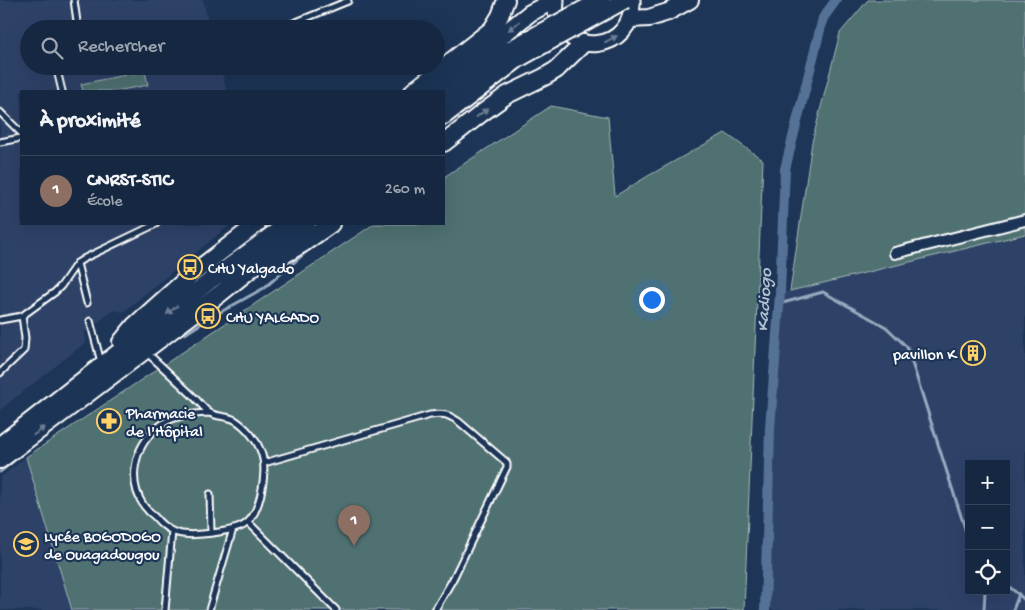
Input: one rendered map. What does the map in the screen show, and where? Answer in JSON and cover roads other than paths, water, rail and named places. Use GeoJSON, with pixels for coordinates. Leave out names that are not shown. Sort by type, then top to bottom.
{"type":"FeatureCollection","features":[{"type":"Feature","properties":{"kind":"highway"},"geometry":{"type":"LineString","coordinates":[[445,66],[492,29],[500,16],[506,0]]}},
{"type":"Feature","properties":{"kind":"highway"},"geometry":{"type":"LineString","coordinates":[[434,90],[530,13],[555,0]]}},
{"type":"Feature","properties":{"kind":"highway"},"geometry":{"type":"LineString","coordinates":[[445,115],[550,34],[601,0]]}},
{"type":"Feature","properties":{"kind":"highway"},"geometry":{"type":"LineString","coordinates":[[445,100],[507,51],[625,0]]}},
{"type":"Feature","properties":{"kind":"highway"},"geometry":{"type":"LineString","coordinates":[[630,18],[649,18],[668,12],[690,0]]}},
{"type":"Feature","properties":{"kind":"highway"},"geometry":{"type":"LineString","coordinates":[[445,142],[507,95],[556,70],[584,43]]}},
{"type":"Feature","properties":{"kind":"highway"},"geometry":{"type":"LineString","coordinates":[[414,90],[433,75]]}},
{"type":"Feature","properties":{"kind":"highway"},"geometry":{"type":"LineString","coordinates":[[102,365],[134,326],[192,274],[256,225]]}},
{"type":"Feature","properties":{"kind":"highway"},"geometry":{"type":"LineString","coordinates":[[211,280],[275,225]]}},
{"type":"Feature","properties":{"kind":"highway"},"geometry":{"type":"LineString","coordinates":[[0,445],[211,280],[286,225]]}},
{"type":"Feature","properties":{"kind":"highway"},"geometry":{"type":"LineString","coordinates":[[0,460],[221,293],[306,225]]}},
{"type":"Feature","properties":{"kind":"highway"},"geometry":{"type":"LineString","coordinates":[[221,293],[304,243],[330,225]]}},
{"type":"Feature","properties":{"kind":"main road"},"geometry":{"type":"LineString","coordinates":[[555,0],[559,22],[565,32],[574,39],[584,43],[596,44],[607,42],[621,33],[630,18],[632,0]]}},
{"type":"Feature","properties":{"kind":"street"},"geometry":{"type":"LineString","coordinates":[[895,253],[1025,220]]}},
{"type":"Feature","properties":{"kind":"lane"},"geometry":{"type":"LineString","coordinates":[[74,0],[77,20]]}},
{"type":"Feature","properties":{"kind":"lane"},"geometry":{"type":"LineString","coordinates":[[300,20],[348,1]]}},
{"type":"Feature","properties":{"kind":"lane"},"geometry":{"type":"LineString","coordinates":[[58,75],[62,90]]}},
{"type":"Feature","properties":{"kind":"lane"},"geometry":{"type":"LineString","coordinates":[[0,112],[20,131]]}},
{"type":"Feature","properties":{"kind":"lane"},"geometry":{"type":"LineString","coordinates":[[0,142],[20,138]]}},
{"type":"Feature","properties":{"kind":"lane"},"geometry":{"type":"LineString","coordinates":[[0,320],[22,316],[55,292],[77,263],[84,258],[154,225]]}},
{"type":"Feature","properties":{"kind":"lane"},"geometry":{"type":"LineString","coordinates":[[77,263],[87,304]]}},
{"type":"Feature","properties":{"kind":"lane"},"geometry":{"type":"LineString","coordinates":[[0,373],[24,350],[25,338],[22,316]]}},
{"type":"Feature","properties":{"kind":"lane"},"geometry":{"type":"LineString","coordinates":[[90,321],[102,365]]}},
{"type":"Feature","properties":{"kind":"lane"},"geometry":{"type":"LineString","coordinates":[[145,350],[210,413]]}},
{"type":"Feature","properties":{"kind":"lane"},"geometry":{"type":"LineString","coordinates":[[210,413],[235,420],[256,441],[262,453],[264,463],[259,500],[248,522],[233,529],[211,533],[188,534],[172,531],[157,520],[144,506],[135,487],[134,470],[138,455],[145,440],[157,427],[171,419],[189,414],[210,413]]}},
{"type":"Feature","properties":{"kind":"lane"},"geometry":{"type":"LineString","coordinates":[[264,463],[430,415],[449,415],[458,420],[506,462],[507,465],[453,579],[435,610]]}},
{"type":"Feature","properties":{"kind":"lane"},"geometry":{"type":"LineString","coordinates":[[210,494],[211,533]]}},
{"type":"Feature","properties":{"kind":"lane"},"geometry":{"type":"LineString","coordinates":[[248,522],[336,610]]}},
{"type":"Feature","properties":{"kind":"lane"},"geometry":{"type":"LineString","coordinates":[[209,610],[233,529]]}},
{"type":"Feature","properties":{"kind":"lane"},"geometry":{"type":"LineString","coordinates":[[165,610],[172,531]]}},
{"type":"Feature","properties":{"kind":"waterway","name":"Kadiogo"},"geometry":{"type":"LineString","coordinates":[[765,610],[770,428],[780,293],[785,169],[823,18],[836,0]]}},
{"type":"Feature","properties":{"kind":"waterway"},"geometry":{"type":"LineString","coordinates":[[476,128],[513,101]]}},
{"type":"Feature","properties":{"kind":"waterway"},"geometry":{"type":"LineString","coordinates":[[185,334],[264,288],[313,246]]}},
{"type":"Feature","properties":{"kind":"waterway"},"geometry":{"type":"LineString","coordinates":[[779,304],[823,292],[886,327],[907,347],[965,528]]}},
{"type":"Feature","properties":{"kind":"waterway"},"geometry":{"type":"LineString","coordinates":[[0,472],[33,445]]}},
{"type":"Feature","properties":{"kind":"waterway"},"geometry":{"type":"LineString","coordinates":[[1010,587],[1025,600]]}},
{"type":"Feature","properties":{"kind":"waterway"},"geometry":{"type":"LineString","coordinates":[[1013,610],[1019,594]]}},
{"type":"Feature","properties":{"kind":"waterway"},"geometry":{"type":"LineString","coordinates":[[984,610],[985,595]]}},
{"type":"Feature","properties":{"kind":"place","name":"CHU Yalgado"},"geometry":{"type":"Point","coordinates":[190,267]}},
{"type":"Feature","properties":{"kind":"place","name":"CHU YALGADO"},"geometry":{"type":"Point","coordinates":[208,316]}},
{"type":"Feature","properties":{"kind":"place","name":"pavillon K"},"geometry":{"type":"Point","coordinates":[973,353]}},
{"type":"Feature","properties":{"kind":"place","name":"Pharmacie de l'Hôpital"},"geometry":{"type":"Point","coordinates":[109,421]}},
{"type":"Feature","properties":{"kind":"place","name":"Lycée BOGODOGO de Ouagadougou"},"geometry":{"type":"Point","coordinates":[26,544]}},
{"type":"Feature","properties":{"kind":"place","name":"CNRST-STIC"},"geometry":{"type":"Point","coordinates":[354,546]}}]}
